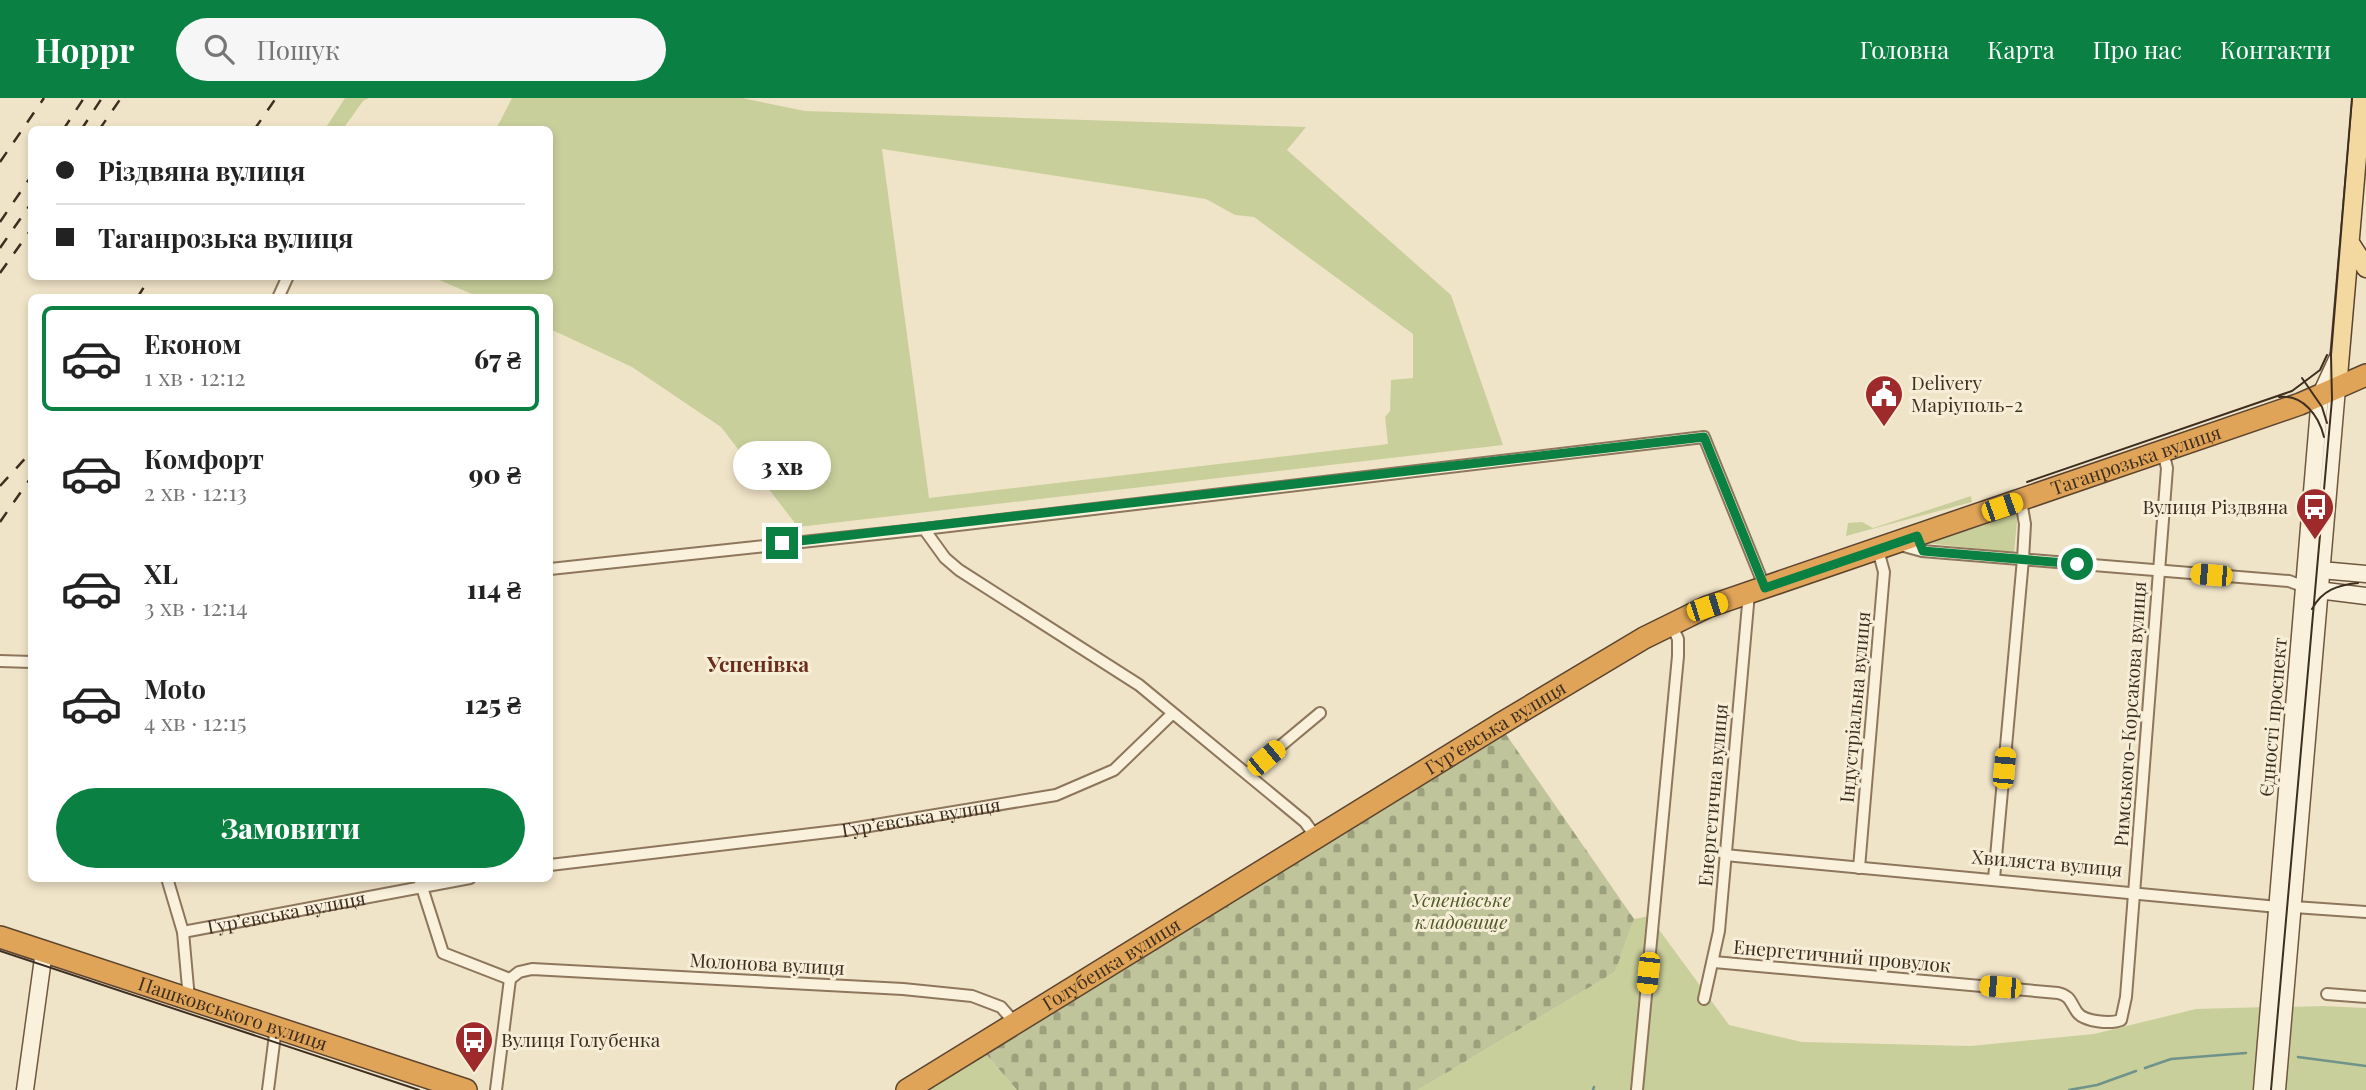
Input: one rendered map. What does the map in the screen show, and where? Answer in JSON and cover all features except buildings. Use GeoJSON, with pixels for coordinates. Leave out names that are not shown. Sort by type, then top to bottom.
{"type":"FeatureCollection","features":[{"type":"Feature","properties":{"kind":"highway","name":"Таганрозька вулиця"},"geometry":{"type":"LineString","coordinates":[[1757,590],[1886,547],[1920,543],[2021,500],[2163,452],[2328,392],[2366,375]]}},
{"type":"Feature","properties":{"kind":"highway","name":"Гур’євська вулиця"},"geometry":{"type":"LineString","coordinates":[[1316,837],[1671,623],[1757,590]]}},
{"type":"Feature","properties":{"kind":"highway","name":"Голубенка вулиця"},"geometry":{"type":"LineString","coordinates":[[907,1090],[1316,837]]}},
{"type":"Feature","properties":{"kind":"highway","name":"Пашковського вулиця"},"geometry":{"type":"LineString","coordinates":[[0,937],[466,1090]]}},
{"type":"Feature","properties":{"kind":"main road","name":"Єдності проспект"},"geometry":{"type":"LineString","coordinates":[[2277,1090],[2286,907],[2328,392],[2340,352],[2362,98]]}},
{"type":"Feature","properties":{"kind":"main road"},"geometry":{"type":"LineString","coordinates":[[2350,243],[2366,268]]}},
{"type":"Feature","properties":{"kind":"main road"},"geometry":{"type":"LineString","coordinates":[[2313,581],[2366,574]]}},
{"type":"Feature","properties":{"kind":"main road"},"geometry":{"type":"LineString","coordinates":[[2313,581],[2366,596]]}},
{"type":"Feature","properties":{"kind":"main road","name":"Єдності проспект"},"geometry":{"type":"LineString","coordinates":[[2262,1090],[2286,907]]}},
{"type":"Feature","properties":{"kind":"main road"},"geometry":{"type":"LineString","coordinates":[[25,1090],[44,951]]}},
{"type":"Feature","properties":{"kind":"street"},"geometry":{"type":"LineString","coordinates":[[553,569],[924,529],[1704,437],[1757,590]]}},
{"type":"Feature","properties":{"kind":"street","name":"Римського-Корсакова вулиця"},"geometry":{"type":"LineString","coordinates":[[2121,1020],[2125,1009],[2167,468],[2163,452]]}},
{"type":"Feature","properties":{"kind":"street"},"geometry":{"type":"LineString","coordinates":[[1994,879],[2023,559],[2025,524],[2021,500]]}},
{"type":"Feature","properties":{"kind":"street"},"geometry":{"type":"LineString","coordinates":[[924,529],[939,551],[959,570],[1119,671],[1248,773],[1305,822],[1316,837]]}},
{"type":"Feature","properties":{"kind":"street"},"geometry":{"type":"LineString","coordinates":[[1920,543],[2023,559],[2313,581]]}},
{"type":"Feature","properties":{"kind":"street","name":"Індустріальна вулиця"},"geometry":{"type":"LineString","coordinates":[[1858,868],[1886,547]]}},
{"type":"Feature","properties":{"kind":"street","name":"Енергетична вулиця"},"geometry":{"type":"LineString","coordinates":[[1704,999],[1714,962],[1757,590]]}},
{"type":"Feature","properties":{"kind":"street"},"geometry":{"type":"LineString","coordinates":[[1637,1090],[1678,656],[1678,639],[1671,623]]}},
{"type":"Feature","properties":{"kind":"street"},"geometry":{"type":"LineString","coordinates":[[0,661],[28,662]]}},
{"type":"Feature","properties":{"kind":"street"},"geometry":{"type":"LineString","coordinates":[[1248,773],[1320,713]]}},
{"type":"Feature","properties":{"kind":"street","name":"Гур’євська вулиця"},"geometry":{"type":"LineString","coordinates":[[553,865],[845,830],[1056,795],[1114,770],[1172,714]]}},
{"type":"Feature","properties":{"kind":"street","name":"Хвиляста вулиця"},"geometry":{"type":"LineString","coordinates":[[1725,855],[2286,907],[2366,912]]}},
{"type":"Feature","properties":{"kind":"street"},"geometry":{"type":"LineString","coordinates":[[168,882],[183,932],[188,999]]}},
{"type":"Feature","properties":{"kind":"street"},"geometry":{"type":"LineString","coordinates":[[420,883],[443,953],[510,979],[496,1090]]}},
{"type":"Feature","properties":{"kind":"street","name":"Гур’євська вулиця"},"geometry":{"type":"LineString","coordinates":[[183,932],[420,883]]}},
{"type":"Feature","properties":{"kind":"street","name":"Енергетичний провулок"},"geometry":{"type":"LineString","coordinates":[[1714,962],[2057,993],[2071,999],[2077,1012],[2084,1017],[2114,1022],[2121,1020]]}},
{"type":"Feature","properties":{"kind":"street","name":"Молонова вулиця"},"geometry":{"type":"LineString","coordinates":[[510,979],[532,969],[903,989],[972,996],[989,1001],[1001,1007],[1014,1023]]}},
{"type":"Feature","properties":{"kind":"street"},"geometry":{"type":"LineString","coordinates":[[2327,994],[2366,997]]}},
{"type":"Feature","properties":{"kind":"street"},"geometry":{"type":"LineString","coordinates":[[268,1090],[276,1027]]}},
{"type":"Feature","properties":{"kind":"green space"},"geometry":{"type":"Polygon","coordinates":[[[345,98],[369,98],[363,101],[345,126],[327,126],[345,98]]]}},
{"type":"Feature","properties":{"kind":"green space"},"geometry":{"type":"Polygon","coordinates":[[[512,98],[742,98],[805,111],[1306,127],[1287,150],[1451,295],[1503,445],[798,527],[721,427],[632,367],[553,330],[553,294],[472,294],[439,280],[553,280],[553,126],[498,126],[512,98]],[[882,149],[929,498],[1388,444],[1385,417],[1390,411],[1391,380],[1413,378],[1413,334],[1254,217],[1235,215],[1206,199],[882,149]]]}},
{"type":"Feature","properties":{"kind":"green space"},"geometry":{"type":"Polygon","coordinates":[[[1971,496],[1972,502],[1846,536],[1848,523],[1862,522],[1873,528],[1971,496]]]}},
{"type":"Feature","properties":{"kind":"green space"},"geometry":{"type":"Polygon","coordinates":[[[2018,511],[2014,553],[1926,543],[2018,511]]]}},
{"type":"Feature","properties":{"kind":"green space","name":"Успенівське кладовище"},"geometry":{"type":"Polygon","coordinates":[[[1503,730],[1634,919],[1615,972],[1418,1090],[1017,1090],[985,1053],[1503,730]]]}},
{"type":"Feature","properties":{"kind":"green space"},"geometry":{"type":"Polygon","coordinates":[[[1649,916],[1729,1025],[1802,1042],[1971,1046],[2094,1034],[2196,1009],[2266,1007],[2259,1090],[1418,1090],[1615,972],[1634,919],[1649,916]]]}},
{"type":"Feature","properties":{"kind":"green space"},"geometry":{"type":"Polygon","coordinates":[[[2287,1007],[2366,1008],[2366,1090],[2279,1090],[2287,1007]]]}},
{"type":"Feature","properties":{"kind":"green space"},"geometry":{"type":"Polygon","coordinates":[[[985,1053],[1017,1090],[925,1090],[985,1053]]]}},
{"type":"Feature","properties":{"kind":"waterway"},"geometry":{"type":"LineString","coordinates":[[2145,1068],[2171,1059],[2246,1053]]}},
{"type":"Feature","properties":{"kind":"waterway"},"geometry":{"type":"LineString","coordinates":[[2298,1057],[2366,1066]]}},
{"type":"Feature","properties":{"kind":"waterway"},"geometry":{"type":"LineString","coordinates":[[2069,1090],[2097,1085],[2136,1071]]}},
{"type":"Feature","properties":{"kind":"tram line"},"geometry":{"type":"LineString","coordinates":[[2271,1090],[2332,399],[2331,355],[2352,98]]}},
{"type":"Feature","properties":{"kind":"tram line"},"geometry":{"type":"LineString","coordinates":[[2027,482],[2292,391],[2320,370],[2327,355]]}},
{"type":"Feature","properties":{"kind":"tram line"},"geometry":{"type":"LineString","coordinates":[[2302,378],[2322,407],[2327,423]]}},
{"type":"Feature","properties":{"kind":"tram line"},"geometry":{"type":"LineString","coordinates":[[2279,397],[2295,399],[2309,408],[2324,437]]}},
{"type":"Feature","properties":{"kind":"tram line"},"geometry":{"type":"LineString","coordinates":[[2312,609],[2321,597],[2331,590],[2358,583]]}},
{"type":"Feature","properties":{"kind":"tram line"},"geometry":{"type":"LineString","coordinates":[[0,951],[419,1090]]}},
{"type":"Feature","properties":{"kind":"railway"},"geometry":{"type":"LineString","coordinates":[[0,162],[44,98]]}},
{"type":"Feature","properties":{"kind":"railway"},"geometry":{"type":"LineString","coordinates":[[66,126],[84,98]]}},
{"type":"Feature","properties":{"kind":"railway"},"geometry":{"type":"LineString","coordinates":[[84,126],[102,98]]}},
{"type":"Feature","properties":{"kind":"railway"},"geometry":{"type":"LineString","coordinates":[[102,126],[121,98]]}},
{"type":"Feature","properties":{"kind":"railway"},"geometry":{"type":"LineString","coordinates":[[257,126],[276,98]]}},
{"type":"Feature","properties":{"kind":"railway"},"geometry":{"type":"LineString","coordinates":[[0,222],[28,181]]}},
{"type":"Feature","properties":{"kind":"railway"},"geometry":{"type":"LineString","coordinates":[[0,248],[28,208]]}},
{"type":"Feature","properties":{"kind":"railway"},"geometry":{"type":"LineString","coordinates":[[0,273],[28,234]]}},
{"type":"Feature","properties":{"kind":"railway"},"geometry":{"type":"LineString","coordinates":[[140,294],[148,280]]}},
{"type":"Feature","properties":{"kind":"railway"},"geometry":{"type":"LineString","coordinates":[[0,486],[28,455]]}},
{"type":"Feature","properties":{"kind":"railway"},"geometry":{"type":"LineString","coordinates":[[0,522],[28,482]]}},
{"type":"Feature","properties":{"kind":"place","name":"Delivery Марiуполь-2"},"geometry":{"type":"Point","coordinates":[1884,428]}},
{"type":"Feature","properties":{"kind":"place","name":"Вулиця Різдвяна"},"geometry":{"type":"Point","coordinates":[2315,541]}},
{"type":"Feature","properties":{"kind":"place","name":"Вулиця Голубенка"},"geometry":{"type":"Point","coordinates":[474,1074]}},
{"type":"Feature","properties":{"kind":"district","name":"Успенівка"},"geometry":{"type":"Point","coordinates":[758,665]}},
{"type":"Feature","properties":{"kind":"route"},"geometry":{"type":"LineString","coordinates":[[782,543],[924,529],[1704,437],[1765,588],[1917,536],[1923,551],[2077,564]]}}]}
